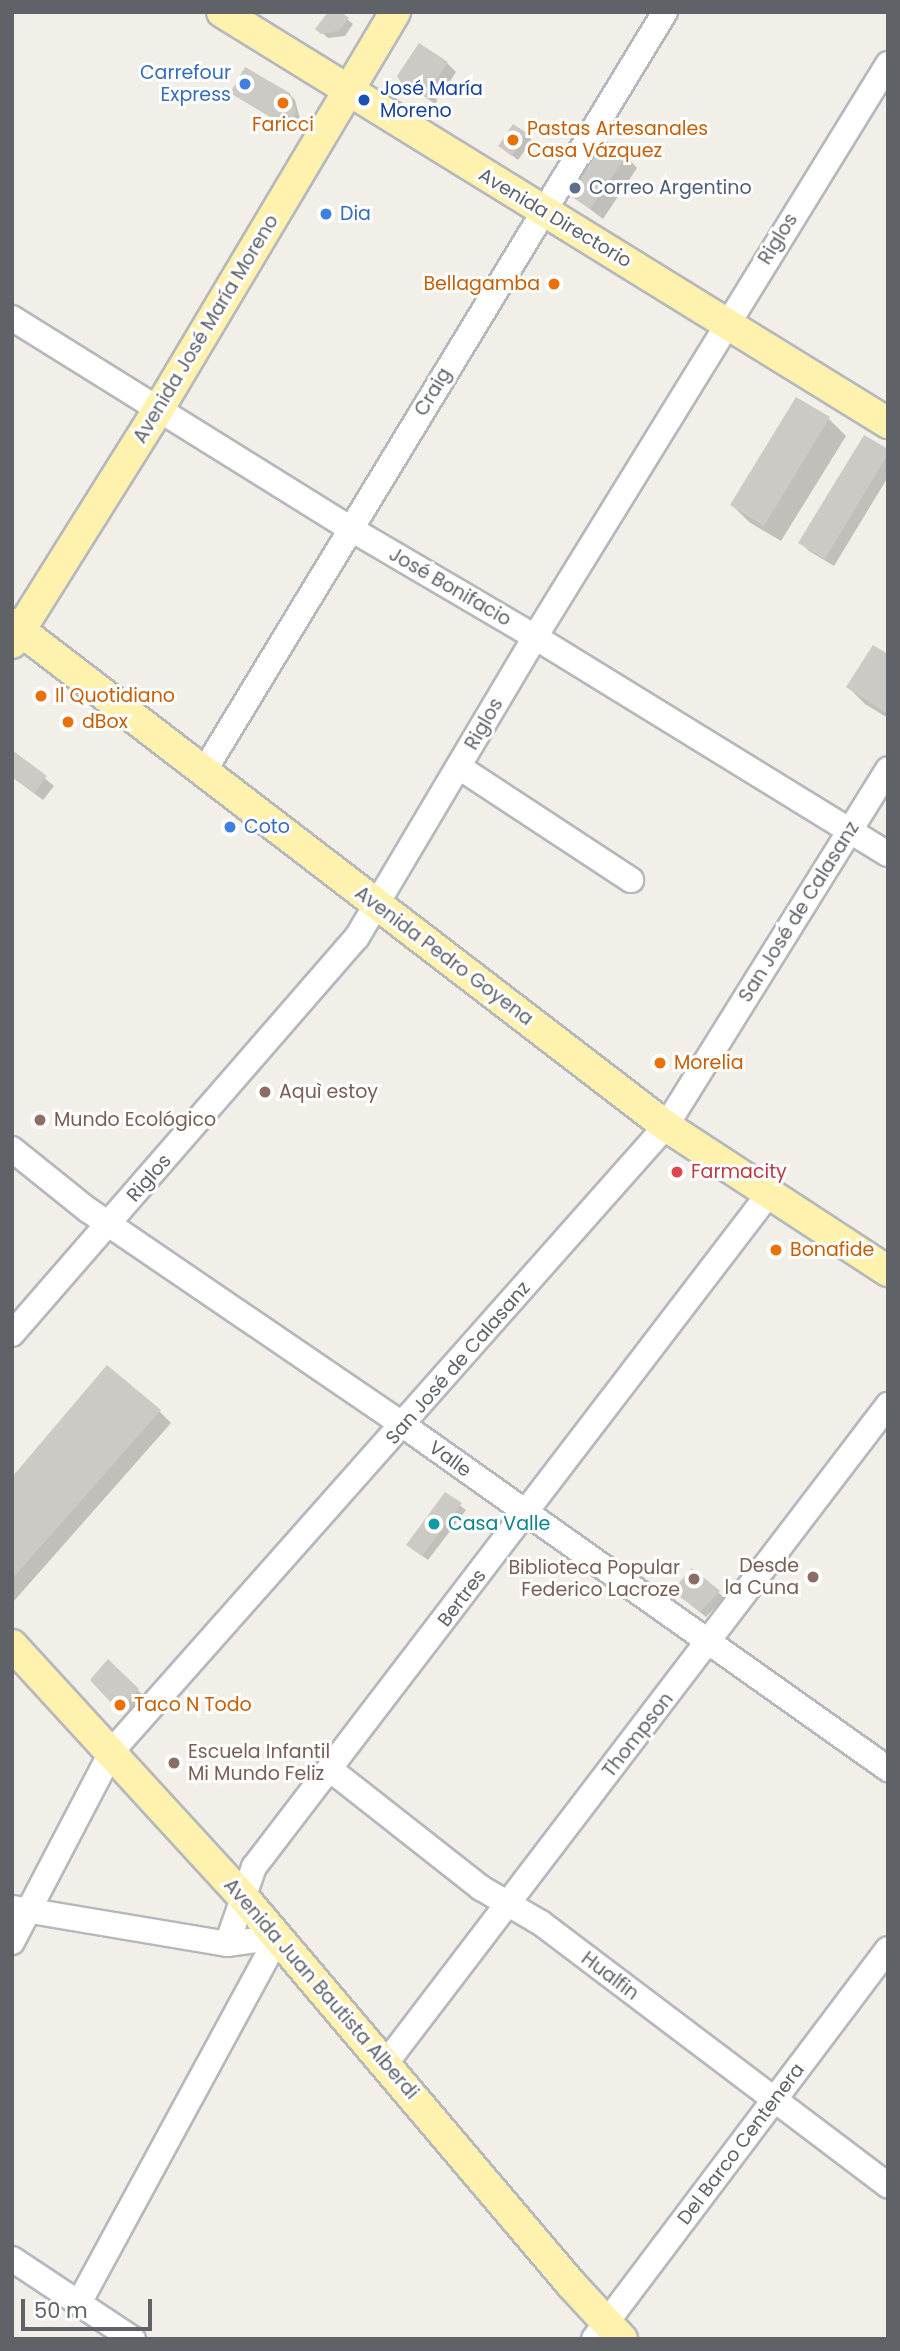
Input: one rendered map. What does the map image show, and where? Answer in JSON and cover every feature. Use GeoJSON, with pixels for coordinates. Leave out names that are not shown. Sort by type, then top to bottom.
{"type":"FeatureCollection","features":[{"type":"Feature","properties":{"kind":"main road","name":"Avenida Directorio"},"geometry":{"type":"LineString","coordinates":[[222,12],[888,423]]}},
{"type":"Feature","properties":{"kind":"main road","name":"Avenida José María Moreno"},"geometry":{"type":"LineString","coordinates":[[15,633],[158,410],[395,12]]}},
{"type":"Feature","properties":{"kind":"main road","name":"Avenida Pedro Goyena"},"geometry":{"type":"LineString","coordinates":[[15,633],[666,1126],[888,1271]]}},
{"type":"Feature","properties":{"kind":"main road","name":"Avenida Juan Bautista Alberdi"},"geometry":{"type":"LineString","coordinates":[[12,1645],[112,1751],[278,1937],[386,2063],[607,2334]]}},
{"type":"Feature","properties":{"kind":"street","name":"Craig"},"geometry":{"type":"LineString","coordinates":[[203,773],[665,12]]}},
{"type":"Feature","properties":{"kind":"street","name":"Riglos"},"geometry":{"type":"LineString","coordinates":[[12,1334],[357,937],[535,637],[888,64]]}},
{"type":"Feature","properties":{"kind":"street","name":"José Bonifacio"},"geometry":{"type":"LineString","coordinates":[[12,318],[351,529],[535,637],[888,854]]}},
{"type":"Feature","properties":{"kind":"street"},"geometry":{"type":"LineString","coordinates":[[459,767],[631,880]]}},
{"type":"Feature","properties":{"kind":"street","name":"San José de Calasanz"},"geometry":{"type":"LineString","coordinates":[[12,1942],[20,1910],[112,1751],[666,1126],[888,769]]}},
{"type":"Feature","properties":{"kind":"street","name":"Valle"},"geometry":{"type":"LineString","coordinates":[[12,1149],[109,1224],[403,1425],[888,1769]]}},
{"type":"Feature","properties":{"kind":"street","name":"Bertres"},"geometry":{"type":"LineString","coordinates":[[228,1944],[254,1867],[331,1770],[768,1195]]}},
{"type":"Feature","properties":{"kind":"street","name":"Thompson"},"geometry":{"type":"LineString","coordinates":[[386,2063],[888,1405]]}},
{"type":"Feature","properties":{"kind":"street","name":"Hualfin"},"geometry":{"type":"LineString","coordinates":[[331,1770],[481,1888],[541,1923],[888,2185]]}},
{"type":"Feature","properties":{"kind":"street"},"geometry":{"type":"LineString","coordinates":[[20,1910],[228,1944],[278,1937]]}},
{"type":"Feature","properties":{"kind":"street"},"geometry":{"type":"LineString","coordinates":[[79,2303],[278,1937]]}},
{"type":"Feature","properties":{"kind":"street","name":"Del Barco Centenera"},"geometry":{"type":"LineString","coordinates":[[607,2334],[774,2100],[888,1949]]}},
{"type":"Feature","properties":{"kind":"street"},"geometry":{"type":"LineString","coordinates":[[12,2259],[133,2339]]}},
{"type":"Feature","properties":{"kind":"building"},"geometry":{"type":"Polygon","coordinates":[[[328,12],[341,12],[349,18],[339,31],[321,34],[315,29],[328,12]]]}},
{"type":"Feature","properties":{"kind":"building"},"geometry":{"type":"Polygon","coordinates":[[[419,43],[448,62],[426,97],[401,83],[397,76],[419,43]]]}},
{"type":"Feature","properties":{"kind":"building"},"geometry":{"type":"Polygon","coordinates":[[[245,67],[290,93],[296,112],[287,127],[230,93],[245,67]]]}},
{"type":"Feature","properties":{"kind":"building","name":"Pastas Artesanales Casa Vázquez"},"geometry":{"type":"Polygon","coordinates":[[[513,124],[527,133],[512,156],[498,146],[513,124]]]}},
{"type":"Feature","properties":{"kind":"building"},"geometry":{"type":"Polygon","coordinates":[[[599,136],[627,155],[590,209],[563,191],[599,136]]]}},
{"type":"Feature","properties":{"kind":"building"},"geometry":{"type":"Polygon","coordinates":[[[796,397],[830,417],[764,526],[730,505],[796,397]]]}},
{"type":"Feature","properties":{"kind":"building"},"geometry":{"type":"Polygon","coordinates":[[[864,435],[888,449],[888,454],[825,559],[798,543],[864,435]]]}},
{"type":"Feature","properties":{"kind":"building"},"geometry":{"type":"Polygon","coordinates":[[[873,645],[888,654],[888,714],[846,687],[873,645]]]}},
{"type":"Feature","properties":{"kind":"building"},"geometry":{"type":"Polygon","coordinates":[[[12,750],[47,776],[34,793],[12,777],[12,750]]]}},
{"type":"Feature","properties":{"kind":"building"},"geometry":{"type":"Polygon","coordinates":[[[107,1365],[161,1410],[12,1579],[12,1477],[107,1365]]]}},
{"type":"Feature","properties":{"kind":"building","name":"Casa Valle"},"geometry":{"type":"Polygon","coordinates":[[[445,1492],[462,1503],[422,1556],[406,1545],[445,1492]]]}},
{"type":"Feature","properties":{"kind":"building","name":"Biblioteca Popular Federico Lacroze"},"geometry":{"type":"Polygon","coordinates":[[[692,1568],[720,1591],[700,1612],[672,1591],[692,1568]]]}},
{"type":"Feature","properties":{"kind":"building"},"geometry":{"type":"Polygon","coordinates":[[[108,1659],[139,1689],[122,1707],[114,1706],[90,1680],[108,1659]]]}},
{"type":"Feature","properties":{"kind":"place","name":"Carrefour Express"},"geometry":{"type":"Point","coordinates":[245,84]}},
{"type":"Feature","properties":{"kind":"place","name":"José María Moreno"},"geometry":{"type":"Point","coordinates":[364,100]}},
{"type":"Feature","properties":{"kind":"place","name":"Faricci"},"geometry":{"type":"Point","coordinates":[283,103]}},
{"type":"Feature","properties":{"kind":"place","name":"Pastas Artesanales Casa Vázquez"},"geometry":{"type":"Point","coordinates":[513,140]}},
{"type":"Feature","properties":{"kind":"place","name":"Correo Argentino"},"geometry":{"type":"Point","coordinates":[575,188]}},
{"type":"Feature","properties":{"kind":"place","name":"Dia"},"geometry":{"type":"Point","coordinates":[326,214]}},
{"type":"Feature","properties":{"kind":"place","name":"Bellagamba"},"geometry":{"type":"Point","coordinates":[554,284]}},
{"type":"Feature","properties":{"kind":"place","name":"Il Quotidiano"},"geometry":{"type":"Point","coordinates":[41,696]}},
{"type":"Feature","properties":{"kind":"place","name":"dBox"},"geometry":{"type":"Point","coordinates":[68,722]}},
{"type":"Feature","properties":{"kind":"place","name":"Coto"},"geometry":{"type":"Point","coordinates":[230,827]}},
{"type":"Feature","properties":{"kind":"place","name":"Morelia"},"geometry":{"type":"Point","coordinates":[660,1063]}},
{"type":"Feature","properties":{"kind":"place","name":"Aquì estoy"},"geometry":{"type":"Point","coordinates":[265,1092]}},
{"type":"Feature","properties":{"kind":"place","name":"Mundo Ecológico"},"geometry":{"type":"Point","coordinates":[40,1120]}},
{"type":"Feature","properties":{"kind":"place","name":"Farmacity"},"geometry":{"type":"Point","coordinates":[677,1172]}},
{"type":"Feature","properties":{"kind":"place","name":"Bonafide"},"geometry":{"type":"Point","coordinates":[776,1250]}},
{"type":"Feature","properties":{"kind":"place","name":"Casa Valle"},"geometry":{"type":"Point","coordinates":[434,1524]}},
{"type":"Feature","properties":{"kind":"place","name":"Desde la Cuna"},"geometry":{"type":"Point","coordinates":[813,1577]}},
{"type":"Feature","properties":{"kind":"place","name":"Biblioteca Popular Federico Lacroze"},"geometry":{"type":"Point","coordinates":[694,1579]}},
{"type":"Feature","properties":{"kind":"place","name":"Taco N Todo"},"geometry":{"type":"Point","coordinates":[120,1705]}},
{"type":"Feature","properties":{"kind":"place","name":"Escuela Infantil Mi Mundo Feliz"},"geometry":{"type":"Point","coordinates":[174,1763]}}]}
